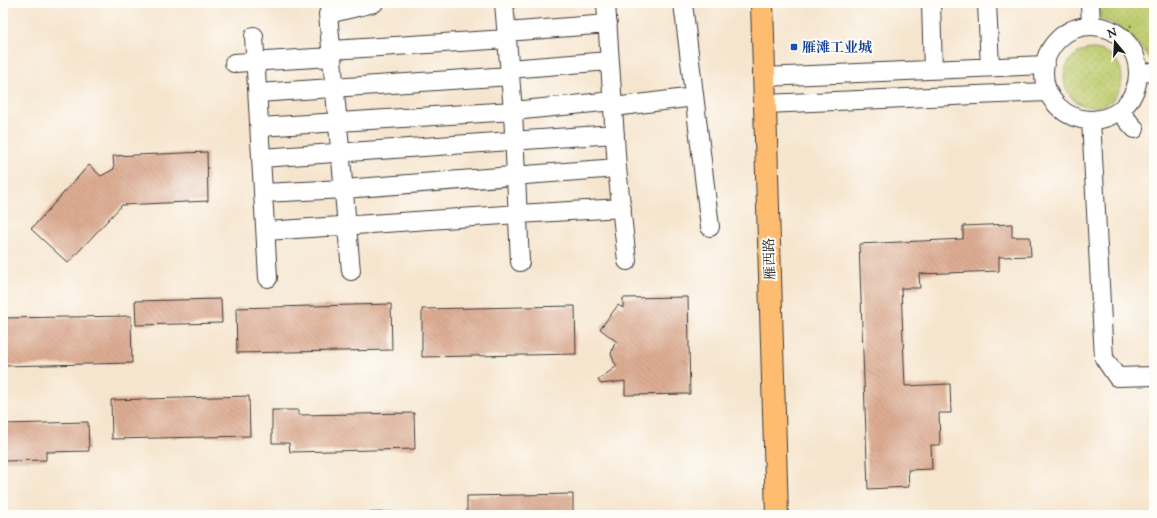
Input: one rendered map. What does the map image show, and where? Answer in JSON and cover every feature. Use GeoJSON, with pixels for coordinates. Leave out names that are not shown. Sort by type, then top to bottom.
{"type":"FeatureCollection","features":[{"type":"Feature","properties":{"kind":"main road","name":"雁西路"},"geometry":{"type":"LineString","coordinates":[[762,3],[777,515]]}},
{"type":"Feature","properties":{"kind":"street"},"geometry":{"type":"LineString","coordinates":[[351,271],[328,14],[374,3]]}},
{"type":"Feature","properties":{"kind":"street"},"geometry":{"type":"LineString","coordinates":[[504,3],[513,111],[520,262]]}},
{"type":"Feature","properties":{"kind":"street"},"geometry":{"type":"LineString","coordinates":[[606,3],[609,61],[614,104],[617,168],[627,261]]}},
{"type":"Feature","properties":{"kind":"street"},"geometry":{"type":"LineString","coordinates":[[683,3],[710,227]]}},
{"type":"Feature","properties":{"kind":"street"},"geometry":{"type":"LineString","coordinates":[[931,3],[933,70]]}},
{"type":"Feature","properties":{"kind":"street"},"geometry":{"type":"LineString","coordinates":[[987,3],[990,67]]}},
{"type":"Feature","properties":{"kind":"street"},"geometry":{"type":"LineString","coordinates":[[1090,3],[1091,26]]}},
{"type":"Feature","properties":{"kind":"street"},"geometry":{"type":"LineString","coordinates":[[234,63],[256,62],[608,24]]}},
{"type":"Feature","properties":{"kind":"street"},"geometry":{"type":"LineString","coordinates":[[1091,26],[1105,28],[1118,35],[1129,46],[1146,73],[1129,101],[1119,111],[1106,118],[1091,120],[1077,118],[1065,113],[1054,104],[1047,92],[1044,78],[1044,65],[1050,50],[1061,37],[1075,29],[1091,26]]}},
{"type":"Feature","properties":{"kind":"street"},"geometry":{"type":"LineString","coordinates":[[254,36],[268,278]]}},
{"type":"Feature","properties":{"kind":"street"},"geometry":{"type":"LineString","coordinates":[[258,93],[510,72],[609,61]]}},
{"type":"Feature","properties":{"kind":"street"},"geometry":{"type":"LineString","coordinates":[[764,78],[1044,65]]}},
{"type":"Feature","properties":{"kind":"street"},"geometry":{"type":"LineString","coordinates":[[765,104],[1047,92]]}},
{"type":"Feature","properties":{"kind":"street"},"geometry":{"type":"LineString","coordinates":[[260,127],[513,111],[694,97]]}},
{"type":"Feature","properties":{"kind":"street"},"geometry":{"type":"LineString","coordinates":[[1119,111],[1135,129]]}},
{"type":"Feature","properties":{"kind":"street"},"geometry":{"type":"LineString","coordinates":[[1091,120],[1104,358],[1117,377],[1154,376]]}},
{"type":"Feature","properties":{"kind":"street"},"geometry":{"type":"LineString","coordinates":[[261,158],[615,134]]}},
{"type":"Feature","properties":{"kind":"street"},"geometry":{"type":"LineString","coordinates":[[263,193],[344,189],[617,168]]}},
{"type":"Feature","properties":{"kind":"street"},"geometry":{"type":"LineString","coordinates":[[266,231],[622,208]]}},
{"type":"Feature","properties":{"kind":"path"},"geometry":{"type":"LineString","coordinates":[[1126,33],[1132,24]]}},
{"type":"Feature","properties":{"kind":"green space"},"geometry":{"type":"Polygon","coordinates":[[[1100,3],[1154,3],[1154,66],[1143,49],[1120,27],[1100,19],[1100,3]]]}},
{"type":"Feature","properties":{"kind":"green space"},"geometry":{"type":"Polygon","coordinates":[[[1093,49],[1104,51],[1117,62],[1120,67],[1122,78],[1120,89],[1109,102],[1104,105],[1093,107],[1082,105],[1069,94],[1066,89],[1064,78],[1066,67],[1077,54],[1082,51],[1093,49]]]}},
{"type":"Feature","properties":{"kind":"building"},"geometry":{"type":"Polygon","coordinates":[[[207,152],[208,201],[122,205],[68,263],[31,229],[89,165],[101,176],[114,169],[113,156],[207,152]]]}},
{"type":"Feature","properties":{"kind":"building"},"geometry":{"type":"Polygon","coordinates":[[[1012,224],[1012,237],[1030,237],[1031,256],[999,257],[999,271],[919,274],[920,288],[901,288],[905,386],[950,384],[951,413],[939,413],[940,445],[931,445],[932,469],[908,470],[909,487],[868,489],[859,244],[963,239],[963,226],[1012,224]]]}},
{"type":"Feature","properties":{"kind":"building"},"geometry":{"type":"Polygon","coordinates":[[[688,297],[690,394],[625,395],[625,381],[601,384],[598,380],[617,366],[611,354],[614,345],[617,342],[600,329],[618,305],[623,308],[623,298],[688,297]]]}},
{"type":"Feature","properties":{"kind":"building"},"geometry":{"type":"Polygon","coordinates":[[[221,299],[222,323],[136,325],[135,301],[221,299]]]}},
{"type":"Feature","properties":{"kind":"building"},"geometry":{"type":"Polygon","coordinates":[[[391,304],[392,350],[237,353],[236,308],[391,304]]]}},
{"type":"Feature","properties":{"kind":"building"},"geometry":{"type":"Polygon","coordinates":[[[575,306],[576,354],[422,357],[422,309],[575,306]]]}},
{"type":"Feature","properties":{"kind":"building"},"geometry":{"type":"Polygon","coordinates":[[[131,316],[132,363],[3,366],[3,318],[131,316]]]}},
{"type":"Feature","properties":{"kind":"building"},"geometry":{"type":"Polygon","coordinates":[[[249,396],[250,436],[112,439],[111,400],[249,396]]]}},
{"type":"Feature","properties":{"kind":"building"},"geometry":{"type":"Polygon","coordinates":[[[272,410],[298,410],[298,415],[414,413],[415,449],[290,452],[289,443],[272,443],[272,410]]]}},
{"type":"Feature","properties":{"kind":"building"},"geometry":{"type":"Polygon","coordinates":[[[88,422],[89,451],[46,452],[46,460],[3,461],[3,424],[88,422]]]}},
{"type":"Feature","properties":{"kind":"building"},"geometry":{"type":"Polygon","coordinates":[[[573,494],[573,515],[467,515],[467,496],[573,494]]]}},
{"type":"Feature","properties":{"kind":"building"},"geometry":{"type":"Polygon","coordinates":[[[393,512],[393,515],[317,515],[317,514],[393,512]]]}},
{"type":"Feature","properties":{"kind":"place","name":"雁滩工业城"},"geometry":{"type":"Point","coordinates":[794,47]}}]}
